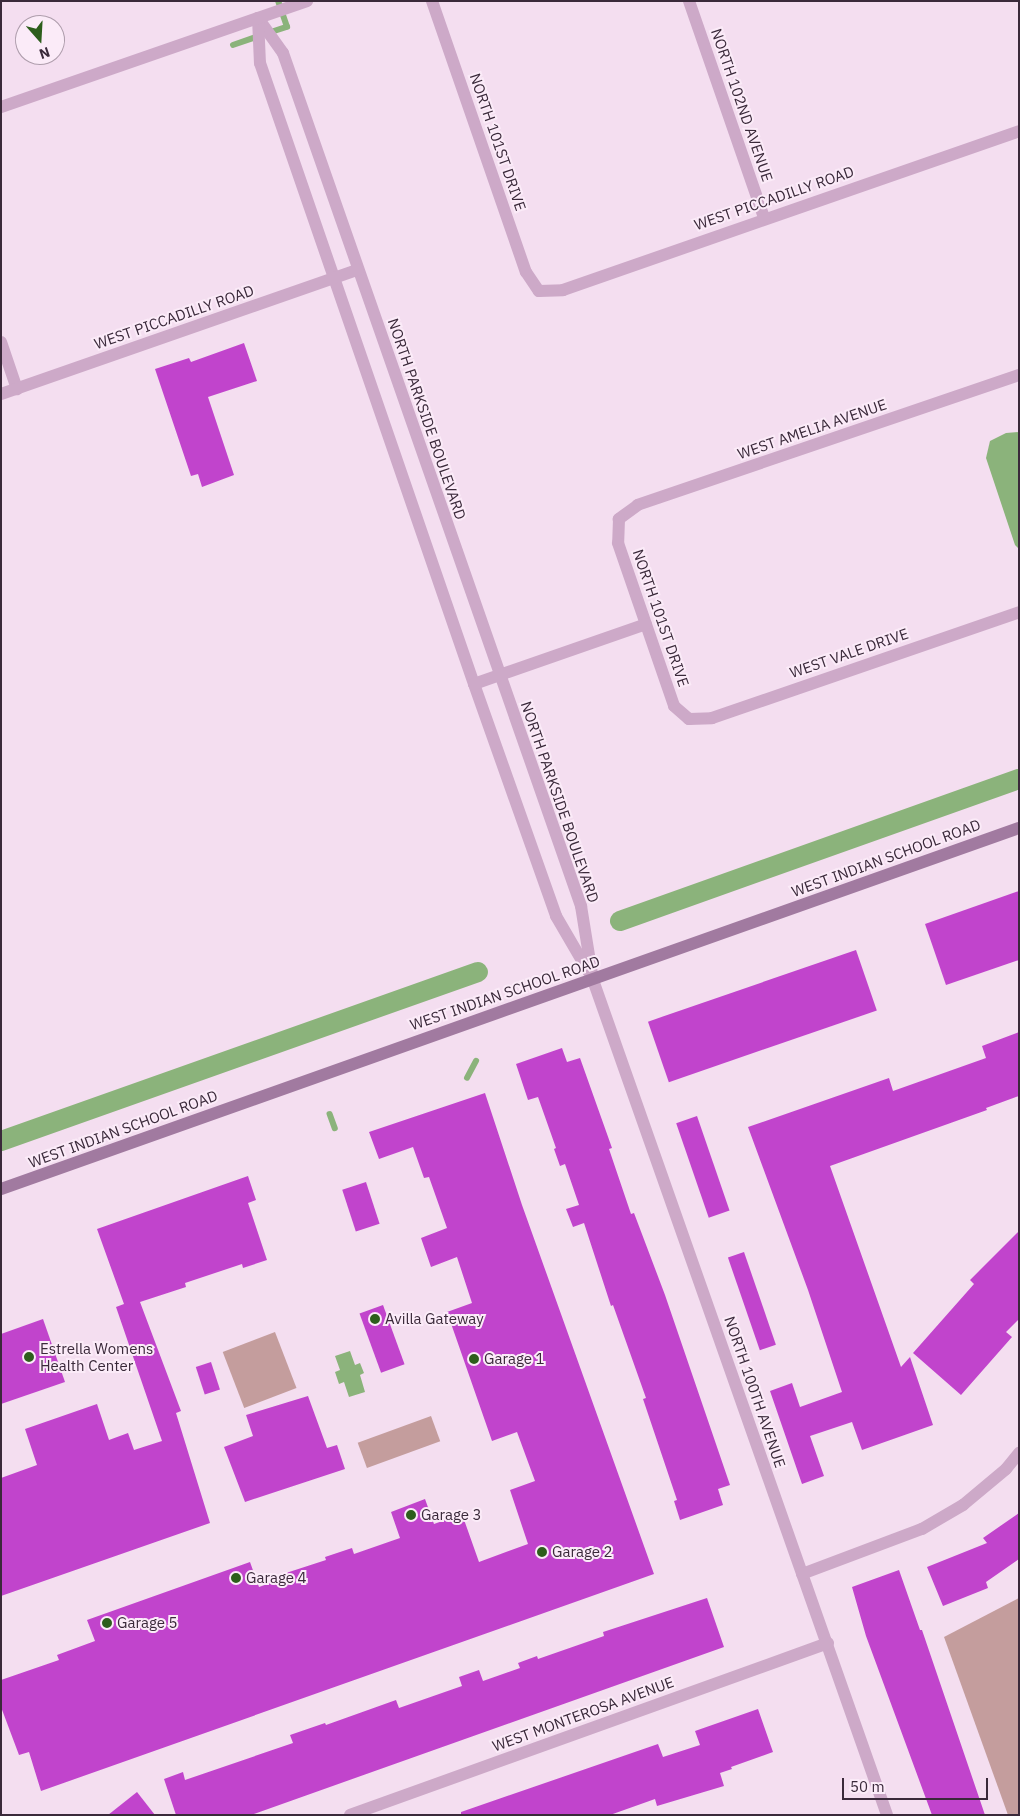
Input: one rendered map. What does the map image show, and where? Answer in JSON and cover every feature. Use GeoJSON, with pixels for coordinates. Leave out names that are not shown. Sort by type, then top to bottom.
{"type":"FeatureCollection","features":[{"type":"Feature","properties":{"kind":"main road","name":"WEST INDIAN SCHOOL ROAD"},"geometry":{"type":"LineString","coordinates":[[1,1189],[1019,828]]}},
{"type":"Feature","properties":{"kind":"street"},"geometry":{"type":"LineString","coordinates":[[1,107],[307,1]]}},
{"type":"Feature","properties":{"kind":"street","name":"NORTH 101ST DRIVE"},"geometry":{"type":"LineString","coordinates":[[432,1],[526,272],[539,291]]}},
{"type":"Feature","properties":{"kind":"street","name":"NORTH 102ND AVENUE"},"geometry":{"type":"LineString","coordinates":[[689,1],[764,218]]}},
{"type":"Feature","properties":{"kind":"street"},"geometry":{"type":"LineString","coordinates":[[258,18],[260,63],[474,684],[556,916],[593,980]]}},
{"type":"Feature","properties":{"kind":"street","name":"NORTH PARKSIDE BOULEVARD"},"geometry":{"type":"LineString","coordinates":[[258,18],[283,53],[580,906],[593,980]]}},
{"type":"Feature","properties":{"kind":"street","name":"WEST PICCADILLY ROAD"},"geometry":{"type":"LineString","coordinates":[[539,291],[563,290],[764,218],[1019,131]]}},
{"type":"Feature","properties":{"kind":"street","name":"WEST PICCADILLY ROAD"},"geometry":{"type":"LineString","coordinates":[[1,394],[358,270]]}},
{"type":"Feature","properties":{"kind":"street"},"geometry":{"type":"LineString","coordinates":[[1,342],[17,389]]}},
{"type":"Feature","properties":{"kind":"street","name":"WEST AMELIA AVENUE"},"geometry":{"type":"LineString","coordinates":[[619,519],[638,506],[1019,375]]}},
{"type":"Feature","properties":{"kind":"street","name":"NORTH 101ST DRIVE"},"geometry":{"type":"LineString","coordinates":[[619,519],[618,543],[674,706],[689,719]]}},
{"type":"Feature","properties":{"kind":"street","name":"WEST VALE DRIVE"},"geometry":{"type":"LineString","coordinates":[[689,719],[712,718],[1019,612]]}},
{"type":"Feature","properties":{"kind":"street"},"geometry":{"type":"LineString","coordinates":[[474,684],[646,624]]}},
{"type":"Feature","properties":{"kind":"street","name":"NORTH 100TH AVENUE"},"geometry":{"type":"LineString","coordinates":[[593,980],[828,1643],[886,1815]]}},
{"type":"Feature","properties":{"kind":"street"},"geometry":{"type":"LineString","coordinates":[[802,1574],[922,1529],[963,1505],[1006,1469],[1019,1453]]}},
{"type":"Feature","properties":{"kind":"street","name":"WEST MONTEROSA AVENUE"},"geometry":{"type":"LineString","coordinates":[[350,1815],[828,1643]]}},
{"type":"Feature","properties":{"kind":"shaded area"},"geometry":{"type":"Polygon","coordinates":[[[1019,432],[1019,549],[1015,545],[986,458],[990,441],[1006,433],[1019,432]]]}},
{"type":"Feature","properties":{"kind":"shaded area"},"geometry":{"type":"Polygon","coordinates":[[[275,1332],[297,1388],[244,1408],[223,1352],[275,1332]]]}},
{"type":"Feature","properties":{"kind":"shaded area"},"geometry":{"type":"Polygon","coordinates":[[[350,1351],[355,1365],[360,1363],[364,1373],[360,1375],[365,1392],[349,1397],[344,1382],[339,1384],[335,1372],[340,1370],[335,1356],[350,1351]]]}},
{"type":"Feature","properties":{"kind":"shaded area"},"geometry":{"type":"Polygon","coordinates":[[[431,1416],[440,1441],[367,1468],[358,1443],[431,1416]]]}},
{"type":"Feature","properties":{"kind":"shaded area"},"geometry":{"type":"Polygon","coordinates":[[[1019,1598],[1019,1815],[1008,1815],[944,1637],[1019,1598]]]}},
{"type":"Feature","properties":{"kind":"building"},"geometry":{"type":"Polygon","coordinates":[[[244,343],[257,381],[208,397],[234,475],[202,487],[198,474],[191,476],[155,369],[189,358],[191,362],[244,343]]]}},
{"type":"Feature","properties":{"kind":"building"},"geometry":{"type":"Polygon","coordinates":[[[1019,891],[1019,960],[946,985],[925,924],[1019,891]]]}},
{"type":"Feature","properties":{"kind":"building"},"geometry":{"type":"Polygon","coordinates":[[[856,950],[877,1011],[669,1082],[648,1022],[856,950]]]}},
{"type":"Feature","properties":{"kind":"building"},"geometry":{"type":"Polygon","coordinates":[[[1019,1032],[1019,1096],[986,1108],[987,1110],[830,1166],[901,1367],[910,1357],[933,1425],[862,1450],[852,1422],[810,1436],[824,1476],[802,1484],[770,1391],[792,1383],[800,1407],[842,1392],[808,1290],[748,1127],[889,1078],[893,1091],[986,1058],[982,1046],[1019,1032]]]}},
{"type":"Feature","properties":{"kind":"building"},"geometry":{"type":"Polygon","coordinates":[[[562,1048],[567,1062],[580,1058],[612,1148],[609,1149],[631,1214],[634,1213],[665,1295],[730,1485],[718,1489],[723,1505],[680,1520],[674,1501],[677,1500],[643,1399],[646,1398],[613,1305],[611,1306],[584,1223],[573,1227],[566,1209],[579,1205],[565,1164],[560,1166],[554,1149],[556,1148],[538,1097],[528,1100],[516,1064],[562,1048]]]}},
{"type":"Feature","properties":{"kind":"building"},"geometry":{"type":"Polygon","coordinates":[[[485,1093],[522,1205],[654,1574],[41,1791],[29,1752],[19,1755],[1,1707],[1,1680],[59,1660],[57,1655],[95,1641],[87,1620],[250,1562],[259,1587],[287,1577],[286,1573],[326,1560],[325,1557],[352,1548],[354,1554],[400,1538],[391,1512],[425,1499],[434,1524],[462,1514],[479,1562],[528,1544],[510,1490],[535,1481],[517,1432],[492,1441],[447,1312],[472,1303],[457,1257],[431,1267],[421,1238],[447,1228],[429,1177],[424,1178],[413,1147],[379,1159],[369,1132],[485,1093]]]}},
{"type":"Feature","properties":{"kind":"building"},"geometry":{"type":"Polygon","coordinates":[[[697,1116],[730,1211],[709,1218],[676,1123],[697,1116]]]}},
{"type":"Feature","properties":{"kind":"building"},"geometry":{"type":"Polygon","coordinates":[[[248,1176],[256,1200],[248,1203],[267,1260],[243,1268],[242,1264],[185,1283],[186,1287],[140,1302],[181,1411],[176,1413],[210,1523],[1,1596],[1,1478],[37,1465],[25,1429],[97,1404],[109,1440],[128,1433],[134,1450],[162,1441],[116,1307],[124,1304],[97,1229],[248,1176]]]}},
{"type":"Feature","properties":{"kind":"building"},"geometry":{"type":"Polygon","coordinates":[[[366,1182],[380,1224],[356,1232],[342,1190],[366,1182]]]}},
{"type":"Feature","properties":{"kind":"building"},"geometry":{"type":"Polygon","coordinates":[[[1019,1231],[1019,1319],[1006,1332],[1012,1337],[961,1395],[913,1353],[974,1284],[970,1280],[1019,1231]]]}},
{"type":"Feature","properties":{"kind":"building"},"geometry":{"type":"Polygon","coordinates":[[[744,1252],[776,1345],[760,1350],[728,1258],[744,1252]]]}},
{"type":"Feature","properties":{"kind":"building"},"geometry":{"type":"Polygon","coordinates":[[[383,1305],[405,1364],[381,1373],[360,1314],[383,1305]]]}},
{"type":"Feature","properties":{"kind":"building","name":"Estrella Womens Health Center"},"geometry":{"type":"Polygon","coordinates":[[[43,1319],[65,1382],[1,1404],[1,1334],[43,1319]]]}},
{"type":"Feature","properties":{"kind":"building"},"geometry":{"type":"Polygon","coordinates":[[[211,1362],[220,1390],[205,1395],[196,1367],[211,1362]]]}},
{"type":"Feature","properties":{"kind":"building"},"geometry":{"type":"Polygon","coordinates":[[[308,1396],[327,1448],[337,1445],[345,1469],[245,1502],[224,1447],[253,1436],[246,1415],[308,1396]]]}},
{"type":"Feature","properties":{"kind":"building"},"geometry":{"type":"Polygon","coordinates":[[[1019,1513],[1019,1559],[986,1582],[988,1588],[943,1606],[927,1567],[987,1543],[983,1538],[1019,1513]]]}},
{"type":"Feature","properties":{"kind":"building"},"geometry":{"type":"Polygon","coordinates":[[[899,1570],[920,1630],[922,1630],[985,1815],[932,1815],[866,1636],[852,1587],[899,1570]]]}},
{"type":"Feature","properties":{"kind":"building"},"geometry":{"type":"Polygon","coordinates":[[[707,1598],[724,1647],[251,1815],[176,1815],[164,1779],[183,1772],[185,1780],[293,1743],[290,1735],[325,1723],[326,1725],[396,1700],[399,1708],[462,1686],[459,1677],[479,1670],[483,1681],[520,1668],[518,1663],[537,1656],[538,1659],[604,1636],[603,1632],[707,1598]]]}},
{"type":"Feature","properties":{"kind":"building"},"geometry":{"type":"Polygon","coordinates":[[[758,1709],[773,1752],[731,1767],[732,1769],[720,1773],[724,1786],[657,1806],[655,1799],[610,1815],[461,1815],[461,1812],[658,1744],[663,1757],[700,1745],[695,1731],[758,1709]]]}},
{"type":"Feature","properties":{"kind":"building"},"geometry":{"type":"Polygon","coordinates":[[[137,1792],[155,1815],[108,1815],[137,1792]]]}},
{"type":"Feature","properties":{"kind":"waterway"},"geometry":{"type":"LineString","coordinates":[[268,33],[287,27],[278,1]]}},
{"type":"Feature","properties":{"kind":"waterway"},"geometry":{"type":"LineString","coordinates":[[233,45],[259,36]]}},
{"type":"Feature","properties":{"kind":"waterway"},"geometry":{"type":"LineString","coordinates":[[620,921],[1019,779]]}},
{"type":"Feature","properties":{"kind":"waterway"},"geometry":{"type":"LineString","coordinates":[[1,1141],[478,972]]}},
{"type":"Feature","properties":{"kind":"waterway"},"geometry":{"type":"LineString","coordinates":[[467,1078],[476,1061]]}},
{"type":"Feature","properties":{"kind":"waterway"},"geometry":{"type":"LineString","coordinates":[[330,1114],[335,1128]]}},
{"type":"Feature","properties":{"kind":"place","name":"Avilla Gateway"},"geometry":{"type":"Point","coordinates":[375,1319]}},
{"type":"Feature","properties":{"kind":"place","name":"Estrella Womens Health Center"},"geometry":{"type":"Point","coordinates":[29,1357]}},
{"type":"Feature","properties":{"kind":"place","name":"Garage 1"},"geometry":{"type":"Point","coordinates":[474,1359]}},
{"type":"Feature","properties":{"kind":"place","name":"Garage 3"},"geometry":{"type":"Point","coordinates":[411,1515]}},
{"type":"Feature","properties":{"kind":"place","name":"Garage 2"},"geometry":{"type":"Point","coordinates":[542,1552]}},
{"type":"Feature","properties":{"kind":"place","name":"Garage 4"},"geometry":{"type":"Point","coordinates":[236,1578]}},
{"type":"Feature","properties":{"kind":"place","name":"Garage 5"},"geometry":{"type":"Point","coordinates":[107,1623]}}]}
